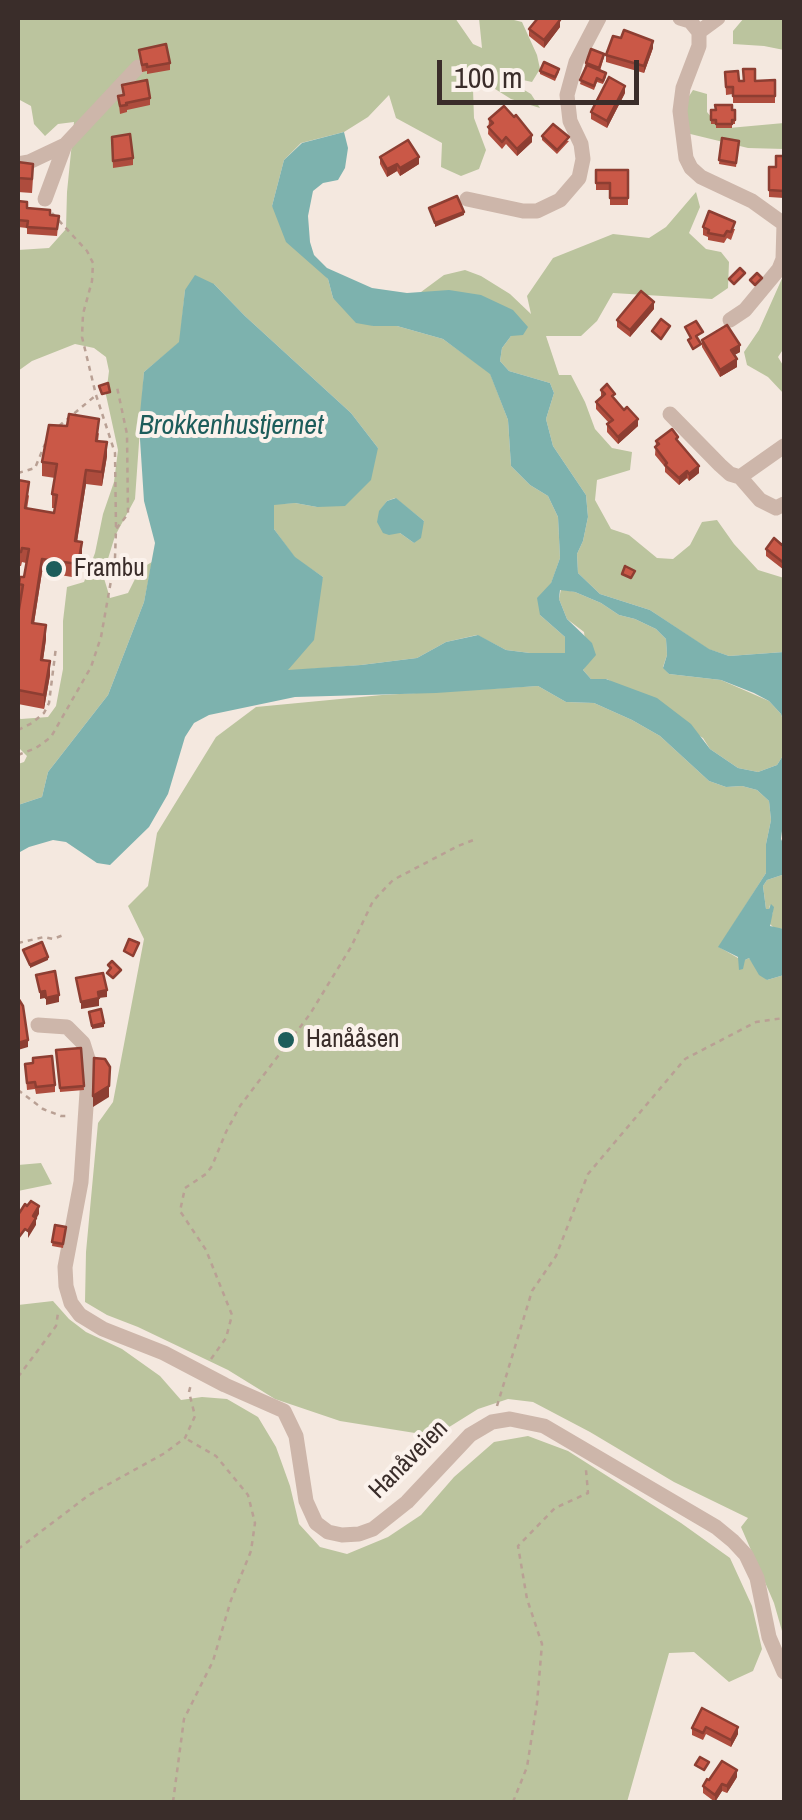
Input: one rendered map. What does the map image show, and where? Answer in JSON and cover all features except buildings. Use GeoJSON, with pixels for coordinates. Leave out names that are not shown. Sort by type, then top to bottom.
{"type":"FeatureCollection","features":[{"type":"Feature","properties":{"kind":"street"},"geometry":{"type":"LineString","coordinates":[[467,200],[537,211],[560,200],[579,178],[584,159],[570,121],[567,95],[576,62],[599,18]]}},
{"type":"Feature","properties":{"kind":"street"},"geometry":{"type":"LineString","coordinates":[[680,18],[690,21],[699,32],[699,46],[680,111],[686,158],[701,177],[752,200],[784,224],[779,269],[744,310],[730,320]]}},
{"type":"Feature","properties":{"kind":"street"},"geometry":{"type":"LineString","coordinates":[[699,32],[718,18]]}},
{"type":"Feature","properties":{"kind":"street"},"geometry":{"type":"LineString","coordinates":[[45,199],[65,145],[138,67]]}},
{"type":"Feature","properties":{"kind":"street"},"geometry":{"type":"LineString","coordinates":[[18,164],[65,145]]}},
{"type":"Feature","properties":{"kind":"street"},"geometry":{"type":"LineString","coordinates":[[670,414],[760,500],[776,508],[784,504]]}},
{"type":"Feature","properties":{"kind":"street"},"geometry":{"type":"LineString","coordinates":[[740,478],[784,446]]}},
{"type":"Feature","properties":{"kind":"street"},"geometry":{"type":"LineString","coordinates":[[38,1024],[67,1028],[84,1043],[89,1076],[81,1182],[65,1267],[68,1296]]}},
{"type":"Feature","properties":{"kind":"street","name":"Hanåveien"},"geometry":{"type":"LineString","coordinates":[[68,1296],[80,1314],[95,1325],[164,1353],[284,1411],[296,1436],[306,1501],[316,1523],[328,1532],[359,1534],[373,1529],[407,1502],[470,1435],[492,1422]]}},
{"type":"Feature","properties":{"kind":"street"},"geometry":{"type":"LineString","coordinates":[[492,1422],[510,1418],[544,1426],[716,1526],[746,1555],[757,1578],[769,1637],[784,1672]]}},
{"type":"Feature","properties":{"kind":"path"},"geometry":{"type":"LineString","coordinates":[[18,755],[52,737],[91,667],[101,637],[115,558],[115,454],[82,332],[93,263],[87,250],[47,207],[45,199]]}},
{"type":"Feature","properties":{"kind":"path"},"geometry":{"type":"LineString","coordinates":[[116,530],[128,514],[127,434],[117,387]]}},
{"type":"Feature","properties":{"kind":"path"},"geometry":{"type":"LineString","coordinates":[[18,473],[35,468],[49,435],[96,395]]}},
{"type":"Feature","properties":{"kind":"path"},"geometry":{"type":"LineString","coordinates":[[18,730],[44,713],[49,703],[56,647]]}},
{"type":"Feature","properties":{"kind":"path"},"geometry":{"type":"LineString","coordinates":[[18,1549],[88,1495],[185,1438],[195,1416],[188,1392],[192,1380],[226,1338],[232,1315],[206,1250],[180,1211],[186,1188],[212,1166],[240,1106],[310,1014],[351,947],[373,901],[394,880],[476,839]]}},
{"type":"Feature","properties":{"kind":"path"},"geometry":{"type":"LineString","coordinates":[[18,943],[66,934]]}},
{"type":"Feature","properties":{"kind":"path"},"geometry":{"type":"LineString","coordinates":[[492,1422],[532,1291],[556,1256],[588,1174],[685,1059],[756,1022],[784,1018]]}},
{"type":"Feature","properties":{"kind":"path"},"geometry":{"type":"LineString","coordinates":[[18,1090],[61,1116],[85,1114]]}},
{"type":"Feature","properties":{"kind":"path"},"geometry":{"type":"LineString","coordinates":[[18,1377],[56,1326],[61,1301],[68,1296]]}},
{"type":"Feature","properties":{"kind":"path"},"geometry":{"type":"LineString","coordinates":[[173,1802],[184,1720],[213,1660],[251,1551],[255,1523],[248,1495],[216,1456],[185,1438]]}},
{"type":"Feature","properties":{"kind":"path"},"geometry":{"type":"LineString","coordinates":[[513,1802],[527,1767],[538,1704],[542,1644],[527,1598],[518,1546],[555,1508],[588,1493],[584,1448]]}},
{"type":"Feature","properties":{"kind":"green space"},"geometry":{"type":"Polygon","coordinates":[[[18,18],[455,18],[473,44],[482,48],[479,18],[522,22],[540,69],[532,82],[514,78],[511,82],[531,94],[540,108],[511,99],[484,82],[473,89],[474,118],[486,150],[479,169],[461,176],[441,167],[442,143],[396,118],[389,95],[368,117],[344,132],[301,143],[284,160],[272,206],[328,279],[333,298],[373,326],[397,326],[443,339],[490,373],[508,420],[511,466],[548,496],[558,517],[560,558],[540,615],[565,637],[565,653],[506,650],[477,635],[446,642],[417,658],[287,671],[323,577],[295,558],[274,529],[274,504],[317,507],[378,448],[351,413],[214,284],[185,290],[180,342],[144,372],[135,499],[115,536],[103,575],[110,598],[128,593],[140,569],[152,562],[144,602],[108,695],[48,772],[42,797],[18,805],[18,764],[27,756],[18,747],[18,718],[48,717],[56,706],[63,669],[67,587],[84,582],[95,553],[114,482],[118,450],[106,395],[106,357],[94,348],[75,344],[32,361],[18,371],[18,250],[49,248],[66,229],[74,122],[58,124],[45,136],[34,124],[31,106],[18,99],[18,18]],[[395,498],[380,511],[414,543],[424,521],[395,498]]]}},
{"type":"Feature","properties":{"kind":"green space"},"geometry":{"type":"Polygon","coordinates":[[[744,18],[784,18],[784,50],[733,44],[733,31],[744,18]]]}},
{"type":"Feature","properties":{"kind":"green space"},"geometry":{"type":"Polygon","coordinates":[[[693,90],[707,94],[707,112],[717,124],[729,128],[784,123],[784,149],[748,148],[678,131],[678,113],[693,90]]]}},
{"type":"Feature","properties":{"kind":"green space"},"geometry":{"type":"Polygon","coordinates":[[[696,192],[700,207],[689,233],[706,249],[721,252],[729,262],[728,288],[712,299],[613,293],[597,321],[581,336],[546,336],[559,375],[571,375],[595,429],[612,448],[632,452],[630,470],[597,480],[595,500],[611,529],[629,535],[657,558],[673,559],[690,545],[702,522],[717,520],[758,570],[784,578],[784,652],[729,656],[708,649],[650,610],[600,594],[578,573],[577,554],[588,517],[586,495],[553,446],[546,419],[554,393],[550,383],[509,371],[500,361],[502,348],[511,336],[421,292],[444,275],[465,270],[510,294],[531,314],[527,296],[553,258],[613,234],[649,238],[666,227],[696,192]]]}},
{"type":"Feature","properties":{"kind":"green space"},"geometry":{"type":"Polygon","coordinates":[[[784,274],[784,348],[778,357],[784,367],[784,394],[768,377],[747,365],[744,352],[759,330],[784,274]]]}},
{"type":"Feature","properties":{"kind":"green space"},"geometry":{"type":"Polygon","coordinates":[[[561,589],[656,629],[666,639],[663,667],[669,674],[721,680],[769,701],[784,724],[784,754],[777,765],[758,772],[738,768],[710,749],[703,738],[607,679],[591,679],[583,670],[588,662],[584,632],[567,619],[559,599],[561,589]]]}},
{"type":"Feature","properties":{"kind":"green space"},"geometry":{"type":"Polygon","coordinates":[[[538,686],[566,702],[594,703],[632,720],[660,736],[709,781],[757,790],[769,801],[766,873],[719,947],[738,958],[749,958],[767,980],[784,975],[784,1638],[774,1603],[741,1527],[748,1518],[674,1482],[533,1402],[508,1399],[478,1409],[446,1429],[415,1433],[340,1421],[275,1399],[228,1370],[85,1302],[98,1123],[113,1102],[144,939],[128,906],[148,886],[157,833],[216,737],[256,707],[538,686]]]}},
{"type":"Feature","properties":{"kind":"green space"},"geometry":{"type":"Polygon","coordinates":[[[784,866],[784,929],[769,923],[773,912],[770,905],[766,909],[763,886],[767,880],[782,875],[784,866]]]}},
{"type":"Feature","properties":{"kind":"green space"},"geometry":{"type":"Polygon","coordinates":[[[41,1163],[52,1184],[18,1191],[18,1165],[41,1163]]]}},
{"type":"Feature","properties":{"kind":"green space"},"geometry":{"type":"Polygon","coordinates":[[[53,1301],[86,1332],[122,1349],[160,1376],[181,1400],[227,1399],[258,1417],[276,1447],[299,1524],[320,1547],[347,1554],[388,1537],[421,1515],[454,1477],[494,1442],[528,1436],[568,1451],[730,1558],[752,1606],[762,1649],[753,1671],[729,1682],[694,1652],[669,1653],[627,1802],[18,1802],[18,1305],[53,1301]]]}},
{"type":"Feature","properties":{"kind":"water","name":"Brokkenhustjernet"},"geometry":{"type":"Polygon","coordinates":[[[344,132],[348,148],[345,168],[338,180],[323,183],[313,191],[308,216],[314,255],[327,268],[372,288],[481,295],[513,310],[528,327],[523,335],[511,336],[502,348],[500,361],[509,371],[550,383],[554,393],[546,419],[553,446],[586,495],[588,517],[577,554],[578,573],[600,594],[650,610],[709,649],[729,656],[784,652],[784,724],[769,701],[754,693],[721,680],[669,674],[663,668],[666,639],[656,629],[575,592],[560,590],[559,599],[567,619],[592,643],[596,655],[583,670],[591,679],[606,679],[657,698],[691,724],[710,749],[738,768],[758,772],[777,765],[784,754],[784,872],[763,886],[766,909],[771,904],[774,907],[770,926],[784,929],[784,975],[767,980],[759,975],[749,958],[739,970],[738,957],[718,947],[766,873],[769,801],[757,790],[709,781],[660,736],[632,720],[594,703],[566,702],[538,686],[295,697],[209,715],[194,723],[185,737],[168,794],[149,827],[110,865],[97,863],[66,842],[53,840],[18,851],[18,805],[42,797],[48,772],[108,695],[144,602],[155,543],[144,501],[139,424],[144,372],[179,342],[185,290],[195,275],[214,284],[351,413],[378,448],[371,480],[345,506],[274,505],[274,529],[295,557],[323,577],[314,640],[288,670],[417,658],[446,642],[478,635],[506,650],[565,653],[565,637],[540,615],[537,598],[551,583],[560,558],[558,517],[548,496],[511,466],[508,420],[490,374],[443,339],[397,326],[356,323],[333,298],[328,279],[286,242],[272,206],[284,160],[302,143],[344,132]]]}},
{"type":"Feature","properties":{"kind":"water"},"geometry":{"type":"Polygon","coordinates":[[[396,498],[424,521],[421,538],[414,543],[400,533],[383,533],[377,522],[379,511],[387,501],[396,498]]]}},
{"type":"Feature","properties":{"kind":"place","name":"Frambu"},"geometry":{"type":"Point","coordinates":[54,569]}},
{"type":"Feature","properties":{"kind":"place","name":"Hanååsen"},"geometry":{"type":"Point","coordinates":[286,1040]}}]}
